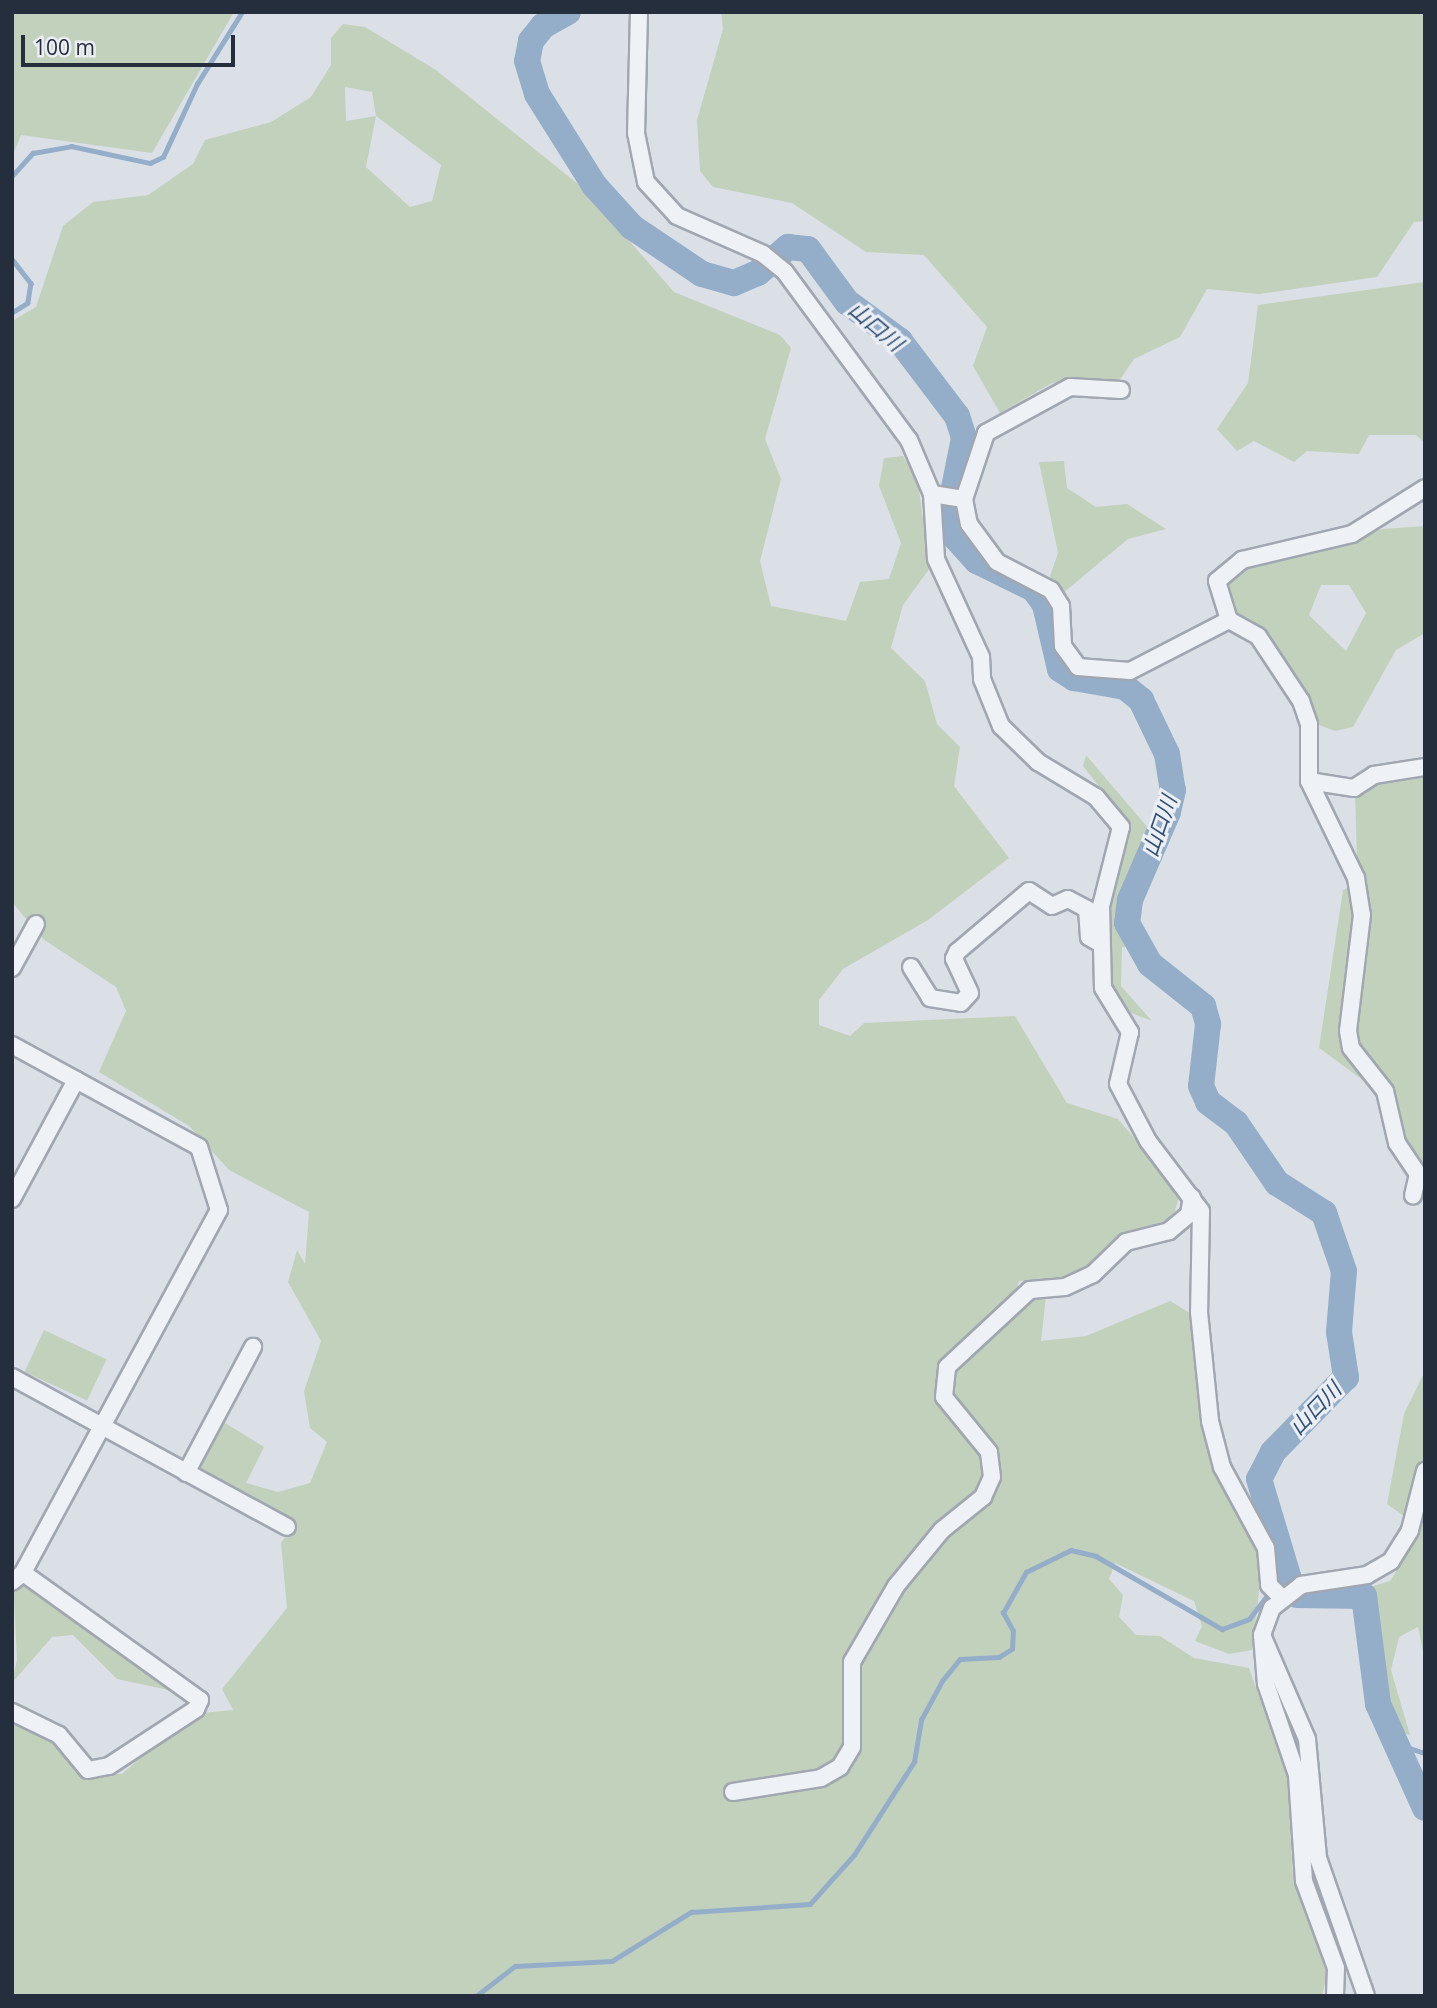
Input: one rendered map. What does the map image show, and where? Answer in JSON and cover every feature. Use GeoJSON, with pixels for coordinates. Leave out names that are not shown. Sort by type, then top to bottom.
{"type":"FeatureCollection","features":[{"type":"Feature","properties":{"kind":"street"},"geometry":{"type":"LineString","coordinates":[[639,12],[636,132],[646,182],[677,216],[764,254],[785,272],[909,440],[932,494],[936,559],[977,645],[1001,726],[1038,762],[1096,797],[1121,827],[1101,906],[1103,988],[1130,1032],[1118,1084],[1147,1141],[1192,1197],[1203,1226],[1199,1312],[1210,1421],[1235,1496],[1266,1548],[1275,1591],[1262,1635],[1266,1684],[1297,1775],[1304,1881],[1336,1968],[1335,1996]]}},
{"type":"Feature","properties":{"kind":"street"},"geometry":{"type":"LineString","coordinates":[[1121,390],[1070,387],[986,433],[964,499],[982,550],[1051,590],[1061,606],[1063,646],[1078,667],[1130,671],[1229,620]]}},
{"type":"Feature","properties":{"kind":"street"},"geometry":{"type":"LineString","coordinates":[[1413,1195],[1418,1174],[1397,1143],[1385,1091],[1351,1048],[1349,1009],[1362,915],[1356,878],[1309,781],[1309,724],[1301,701],[1258,636],[1229,620],[1216,581],[1242,560],[1352,534],[1425,488]]}},
{"type":"Feature","properties":{"kind":"street"},"geometry":{"type":"LineString","coordinates":[[932,494],[964,499]]}},
{"type":"Feature","properties":{"kind":"street"},"geometry":{"type":"LineString","coordinates":[[1309,781],[1354,788],[1374,775],[1425,767]]}},
{"type":"Feature","properties":{"kind":"street"},"geometry":{"type":"LineString","coordinates":[[911,967],[930,998],[961,1003],[970,993],[954,960],[957,952],[1029,891],[1052,906],[1069,899],[1087,909],[1089,937],[1101,944]]}},
{"type":"Feature","properties":{"kind":"street"},"geometry":{"type":"LineString","coordinates":[[12,968],[36,924]]}},
{"type":"Feature","properties":{"kind":"street"},"geometry":{"type":"LineString","coordinates":[[12,1045],[200,1147],[219,1210],[18,1578],[200,1700],[196,1709],[109,1766],[88,1770],[59,1735],[12,1712]]}},
{"type":"Feature","properties":{"kind":"street"},"geometry":{"type":"LineString","coordinates":[[12,1199],[76,1080]]}},
{"type":"Feature","properties":{"kind":"street"},"geometry":{"type":"LineString","coordinates":[[733,1792],[821,1778],[840,1767],[852,1747],[852,1662],[896,1586],[942,1530],[984,1497],[992,1477],[989,1452],[944,1397],[947,1367],[1030,1290],[1065,1287],[1093,1274],[1126,1242],[1169,1231],[1189,1214],[1192,1197]]}},
{"type":"Feature","properties":{"kind":"street"},"geometry":{"type":"LineString","coordinates":[[186,1473],[253,1347]]}},
{"type":"Feature","properties":{"kind":"street"},"geometry":{"type":"LineString","coordinates":[[12,1377],[287,1528]]}},
{"type":"Feature","properties":{"kind":"street"},"geometry":{"type":"LineString","coordinates":[[1275,1591],[1367,1575],[1391,1561],[1410,1530],[1425,1471]]}},
{"type":"Feature","properties":{"kind":"street"},"geometry":{"type":"LineString","coordinates":[[1262,1635],[1307,1739],[1318,1858],[1366,1996]]}},
{"type":"Feature","properties":{"kind":"green space"},"geometry":{"type":"Polygon","coordinates":[[[12,12],[234,12],[152,153],[21,135],[12,157],[12,12]]]}},
{"type":"Feature","properties":{"kind":"green space"},"geometry":{"type":"Polygon","coordinates":[[[721,12],[1425,12],[1425,221],[1414,222],[1377,277],[1259,294],[1207,289],[1180,337],[1134,359],[1117,384],[1052,383],[1000,413],[973,366],[987,327],[924,255],[866,252],[792,203],[713,187],[700,171],[697,120],[723,29],[721,12]]]}},
{"type":"Feature","properties":{"kind":"green space"},"geometry":{"type":"Polygon","coordinates":[[[343,24],[365,27],[436,70],[583,188],[674,292],[780,335],[791,348],[765,439],[781,479],[760,561],[771,606],[846,621],[860,582],[889,579],[901,543],[879,486],[884,458],[903,456],[918,483],[930,568],[903,605],[891,648],[925,681],[937,724],[960,747],[954,786],[1009,858],[928,920],[843,969],[819,1000],[819,1025],[850,1036],[864,1023],[1015,1016],[1067,1103],[1118,1119],[1180,1192],[1173,1218],[1122,1236],[1073,1279],[1019,1281],[1015,1295],[1046,1296],[1041,1341],[1086,1336],[1170,1301],[1190,1313],[1212,1468],[1263,1558],[1252,1650],[1229,1654],[1195,1641],[1202,1626],[1194,1601],[1115,1563],[1109,1579],[1123,1595],[1119,1617],[1136,1635],[1160,1636],[1194,1658],[1249,1668],[1287,1777],[1293,1876],[1327,1974],[1322,1996],[12,1996],[12,1721],[51,1730],[81,1772],[122,1774],[191,1714],[233,1710],[222,1689],[287,1608],[281,1543],[293,1525],[195,1471],[222,1421],[264,1447],[246,1483],[278,1492],[310,1483],[327,1442],[310,1428],[304,1391],[321,1341],[288,1282],[297,1250],[305,1264],[309,1212],[229,1170],[189,1126],[99,1072],[126,1011],[116,987],[43,939],[12,902],[12,321],[36,307],[63,226],[93,202],[148,195],[193,164],[205,140],[271,122],[311,97],[331,65],[331,38],[343,24]],[[345,87],[346,121],[376,116],[372,92],[345,87]],[[376,116],[366,167],[410,207],[432,201],[441,165],[376,116]]]}},
{"type":"Feature","properties":{"kind":"green space"},"geometry":{"type":"Polygon","coordinates":[[[1425,282],[1425,443],[1416,435],[1369,435],[1359,454],[1307,451],[1294,462],[1254,441],[1237,451],[1217,429],[1248,383],[1258,305],[1425,282]]]}},
{"type":"Feature","properties":{"kind":"green space"},"geometry":{"type":"Polygon","coordinates":[[[1064,461],[1067,488],[1096,507],[1127,504],[1166,529],[1128,539],[1062,594],[1050,576],[1058,553],[1039,462],[1064,461]]]}},
{"type":"Feature","properties":{"kind":"green space"},"geometry":{"type":"Polygon","coordinates":[[[1425,526],[1425,633],[1396,650],[1353,727],[1335,731],[1314,723],[1236,615],[1222,582],[1252,560],[1307,552],[1382,529],[1425,526]],[[1321,585],[1309,615],[1346,651],[1366,613],[1349,585],[1321,585]]]}},
{"type":"Feature","properties":{"kind":"green space"},"geometry":{"type":"Polygon","coordinates":[[[1086,755],[1149,829],[1122,903],[1121,928],[1130,946],[1122,947],[1121,986],[1152,1021],[1131,1013],[1108,986],[1108,902],[1129,839],[1122,816],[1083,766],[1086,755]]]}},
{"type":"Feature","properties":{"kind":"green space"},"geometry":{"type":"Polygon","coordinates":[[[1425,773],[1425,1166],[1403,1149],[1356,1042],[1371,926],[1357,859],[1355,796],[1379,779],[1425,773]]]}},
{"type":"Feature","properties":{"kind":"green space"},"geometry":{"type":"Polygon","coordinates":[[[1352,886],[1355,949],[1343,1008],[1375,1089],[1319,1048],[1343,890],[1352,886]]]}},
{"type":"Feature","properties":{"kind":"green space"},"geometry":{"type":"Polygon","coordinates":[[[44,1330],[107,1359],[87,1401],[25,1372],[44,1330]]]}},
{"type":"Feature","properties":{"kind":"green space"},"geometry":{"type":"Polygon","coordinates":[[[1425,1371],[1425,1662],[1418,1627],[1399,1637],[1391,1670],[1410,1735],[1395,1731],[1383,1704],[1382,1643],[1370,1587],[1390,1581],[1407,1555],[1404,1516],[1387,1504],[1404,1414],[1425,1371]]]}},
{"type":"Feature","properties":{"kind":"green space"},"geometry":{"type":"Polygon","coordinates":[[[12,1562],[24,1580],[170,1679],[173,1691],[117,1679],[73,1635],[52,1637],[12,1683],[17,1659],[12,1562]]]}},
{"type":"Feature","properties":{"kind":"waterway"},"geometry":{"type":"LineString","coordinates":[[12,176],[33,153],[71,146],[150,163],[163,157],[197,84],[242,12]]}},
{"type":"Feature","properties":{"kind":"waterway","name":"山口川"},"geometry":{"type":"LineString","coordinates":[[568,12],[543,26],[531,41],[527,61],[537,94],[594,185],[632,227],[702,274],[734,283],[758,273],[788,247],[808,249],[847,302],[900,341],[957,416],[964,438],[953,493],[956,538],[977,561],[1034,589],[1045,605],[1060,669],[1074,678],[1125,687],[1141,700],[1167,754],[1173,790],[1168,812],[1130,900],[1127,923],[1150,964],[1203,1006],[1208,1024],[1201,1086],[1208,1102],[1236,1123],[1277,1183],[1324,1213],[1344,1271],[1339,1332],[1346,1377],[1273,1452],[1259,1479],[1289,1579]]}},
{"type":"Feature","properties":{"kind":"waterway"},"geometry":{"type":"LineString","coordinates":[[12,259],[31,283],[28,303],[12,313]]}},
{"type":"Feature","properties":{"kind":"waterway"},"geometry":{"type":"LineString","coordinates":[[476,1996],[515,1966],[612,1961],[691,1912],[810,1904],[854,1855],[914,1762],[921,1720],[942,1681],[960,1659],[999,1657],[1012,1649],[1013,1631],[1003,1613],[1026,1572],[1071,1550],[1096,1556],[1222,1629],[1249,1619],[1286,1571]]}},
{"type":"Feature","properties":{"kind":"waterway","name":"山口川"},"geometry":{"type":"LineString","coordinates":[[1297,1595],[1364,1596],[1378,1704],[1425,1808]]}},
{"type":"Feature","properties":{"kind":"waterway"},"geometry":{"type":"LineString","coordinates":[[1394,1743],[1425,1753]]}}]}
